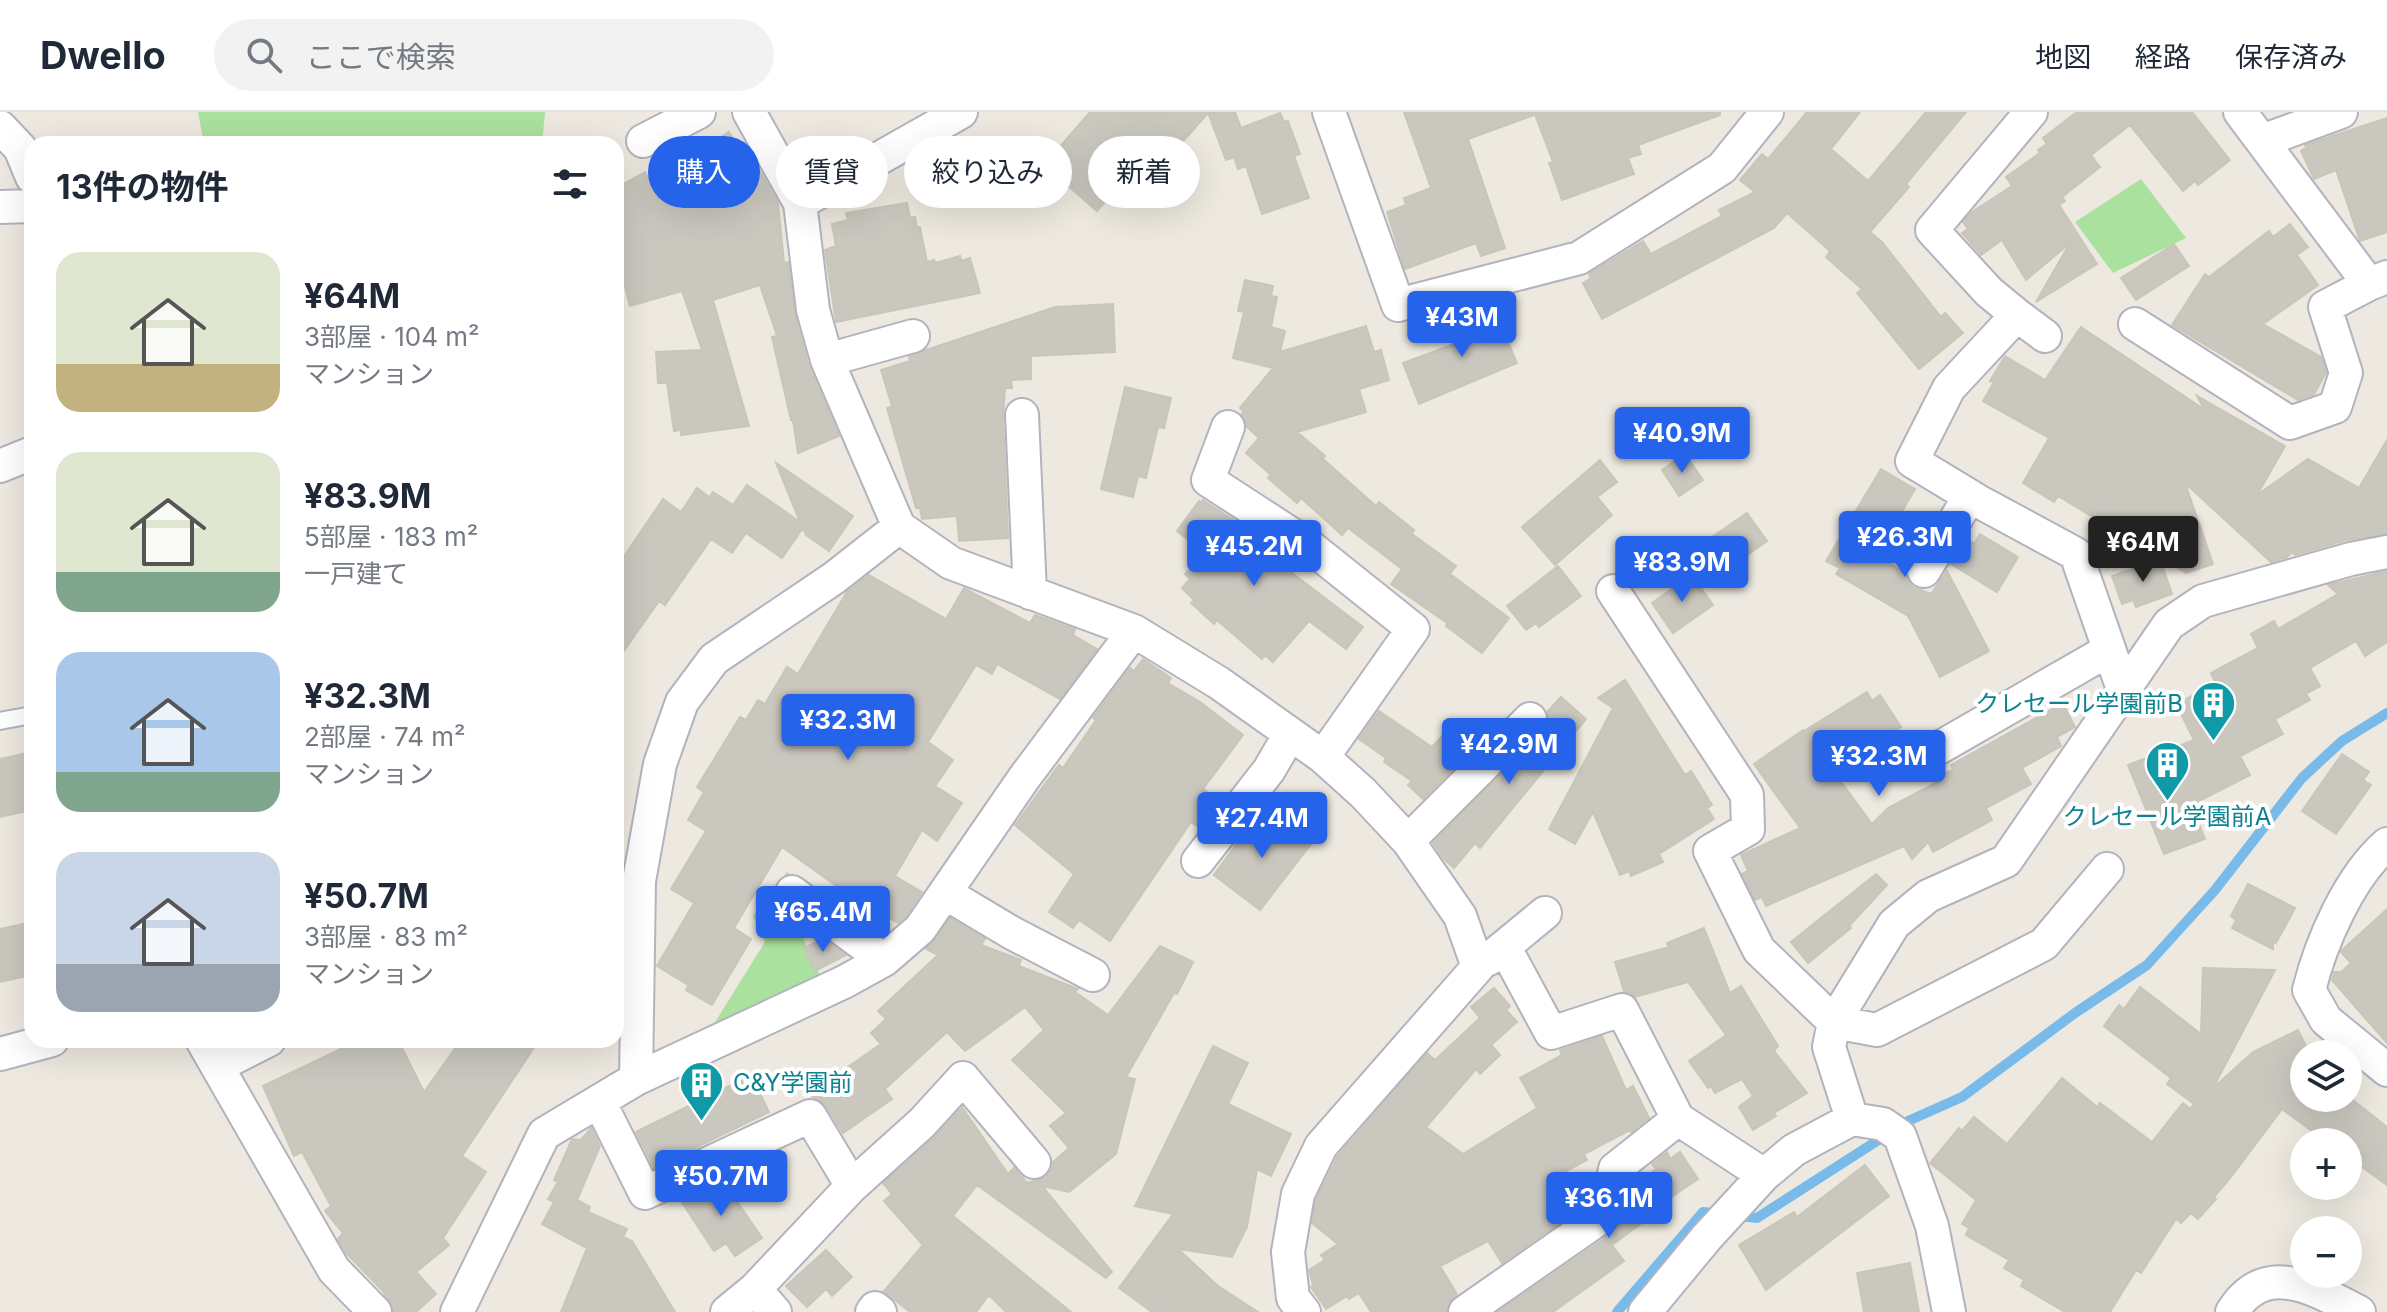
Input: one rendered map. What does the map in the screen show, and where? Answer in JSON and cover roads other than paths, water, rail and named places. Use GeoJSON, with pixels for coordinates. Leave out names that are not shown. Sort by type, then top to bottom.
{"type":"FeatureCollection","features":[{"type":"Feature","properties":{"kind":"street"},"geometry":{"type":"LineString","coordinates":[[643,141],[699,112]]}},
{"type":"Feature","properties":{"kind":"street"},"geometry":{"type":"LineString","coordinates":[[749,112],[776,160]]}},
{"type":"Feature","properties":{"kind":"street"},"geometry":{"type":"LineString","coordinates":[[888,153],[961,112]]}},
{"type":"Feature","properties":{"kind":"street"},"geometry":{"type":"LineString","coordinates":[[1329,112],[1398,305],[1579,258],[1722,168],[1767,112]]}},
{"type":"Feature","properties":{"kind":"street"},"geometry":{"type":"LineString","coordinates":[[2031,112],[1932,230],[1989,292],[2045,336]]}},
{"type":"Feature","properties":{"kind":"street"},"geometry":{"type":"LineString","coordinates":[[2135,324],[2290,423],[2335,407],[2346,373],[2325,307],[2378,280],[2240,112]]}},
{"type":"Feature","properties":{"kind":"street"},"geometry":{"type":"LineString","coordinates":[[2262,141],[2341,112]]}},
{"type":"Feature","properties":{"kind":"street"},"geometry":{"type":"LineString","coordinates":[[0,127],[20,148],[24,158]]}},
{"type":"Feature","properties":{"kind":"street"},"geometry":{"type":"LineString","coordinates":[[0,207],[24,206]]}},
{"type":"Feature","properties":{"kind":"street"},"geometry":{"type":"LineString","coordinates":[[801,208],[813,310],[827,360],[899,527],[951,563],[1134,631],[1219,683],[1323,757],[1363,793],[1408,841],[1460,916],[1478,967]]}},
{"type":"Feature","properties":{"kind":"street"},"geometry":{"type":"LineString","coordinates":[[2017,315],[1949,388],[1912,461],[2076,554],[2123,689]]}},
{"type":"Feature","properties":{"kind":"street"},"geometry":{"type":"LineString","coordinates":[[827,360],[913,336]]}},
{"type":"Feature","properties":{"kind":"street"},"geometry":{"type":"LineString","coordinates":[[1022,415],[1030,593]]}},
{"type":"Feature","properties":{"kind":"street"},"geometry":{"type":"LineString","coordinates":[[1228,427],[1208,480],[1308,545],[1413,629],[1323,757]]}},
{"type":"Feature","properties":{"kind":"street"},"geometry":{"type":"LineString","coordinates":[[0,466],[24,456]]}},
{"type":"Feature","properties":{"kind":"street"},"geometry":{"type":"LineString","coordinates":[[1924,571],[1970,496]]}},
{"type":"Feature","properties":{"kind":"street"},"geometry":{"type":"LineString","coordinates":[[636,1079],[639,881],[660,764],[682,702],[714,659],[834,578],[899,527]]}},
{"type":"Feature","properties":{"kind":"street"},"geometry":{"type":"LineString","coordinates":[[1852,1119],[1829,1047],[1834,1022],[1894,924],[1928,896],[2006,861],[2169,624],[2203,601],[2351,559],[2387,552]]}},
{"type":"Feature","properties":{"kind":"street"},"geometry":{"type":"LineString","coordinates":[[1613,591],[1747,795],[1748,829],[1710,851],[1759,950],[1834,1022],[1877,1030],[2044,944],[2107,869]]}},
{"type":"Feature","properties":{"kind":"street"},"geometry":{"type":"LineString","coordinates":[[457,1312],[544,1134],[636,1079],[844,982],[884,960],[920,929],[1024,778],[1134,631]]}},
{"type":"Feature","properties":{"kind":"street"},"geometry":{"type":"LineString","coordinates":[[1937,749],[2109,650]]}},
{"type":"Feature","properties":{"kind":"street"},"geometry":{"type":"LineString","coordinates":[[1408,841],[1530,719]]}},
{"type":"Feature","properties":{"kind":"street"},"geometry":{"type":"LineString","coordinates":[[1198,861],[1269,770],[1290,734]]}},
{"type":"Feature","properties":{"kind":"street"},"geometry":{"type":"LineString","coordinates":[[2387,844],[2373,856],[2334,918],[2317,958],[2309,990],[2326,1020],[2387,1070]]}},
{"type":"Feature","properties":{"kind":"street"},"geometry":{"type":"LineString","coordinates":[[792,892],[884,960]]}},
{"type":"Feature","properties":{"kind":"street"},"geometry":{"type":"LineString","coordinates":[[945,893],[1012,933],[1093,975]]}},
{"type":"Feature","properties":{"kind":"street"},"geometry":{"type":"LineString","coordinates":[[1304,1312],[1293,1298],[1288,1252],[1298,1194],[1321,1146],[1478,967],[1545,913]]}},
{"type":"Feature","properties":{"kind":"street"},"geometry":{"type":"LineString","coordinates":[[1505,948],[1551,1033],[1622,1010],[1678,1119],[1764,1175]]}},
{"type":"Feature","properties":{"kind":"street"},"geometry":{"type":"LineString","coordinates":[[0,1054],[24,1048]]}},
{"type":"Feature","properties":{"kind":"street"},"geometry":{"type":"LineString","coordinates":[[233,1048],[210,1053],[334,1270],[375,1312]]}},
{"type":"Feature","properties":{"kind":"street"},"geometry":{"type":"LineString","coordinates":[[727,1312],[765,1300],[852,1186],[922,1123],[963,1078],[1034,1162]]}},
{"type":"Feature","properties":{"kind":"street"},"geometry":{"type":"LineString","coordinates":[[599,1101],[645,1193],[810,1116],[852,1186]]}},
{"type":"Feature","properties":{"kind":"street"},"geometry":{"type":"LineString","coordinates":[[1465,1312],[1607,1213],[1615,1169],[1678,1119]]}},
{"type":"Feature","properties":{"kind":"street"},"geometry":{"type":"LineString","coordinates":[[1645,1312],[1764,1175],[1794,1150],[1852,1119],[1883,1124],[1900,1136],[1932,1226],[1949,1312]]}},
{"type":"Feature","properties":{"kind":"street"},"geometry":{"type":"LineString","coordinates":[[2232,1312],[2240,1300],[2271,1281],[2306,1285],[2359,1312]]}},
{"type":"Feature","properties":{"kind":"street"},"geometry":{"type":"LineString","coordinates":[[872,1312],[875,1308],[880,1312]]}},
{"type":"Feature","properties":{"kind":"lane"},"geometry":{"type":"LineString","coordinates":[[0,721],[24,716]]}},
{"type":"Feature","properties":{"kind":"waterway"},"geometry":{"type":"LineString","coordinates":[[1617,1312],[1703,1212],[1757,1218],[1908,1121],[1962,1097],[2075,1013],[2147,965],[2215,890],[2302,778],[2342,741],[2387,713]]}},
{"type":"Feature","properties":{"kind":"place","name":"クレセール学園前B"},"geometry":{"type":"Point","coordinates":[2214,743]}},
{"type":"Feature","properties":{"kind":"place","name":"クレセール学園前A"},"geometry":{"type":"Point","coordinates":[2167,802]}},
{"type":"Feature","properties":{"kind":"place","name":"C&Y学園前"},"geometry":{"type":"Point","coordinates":[702,1122]}}]}
